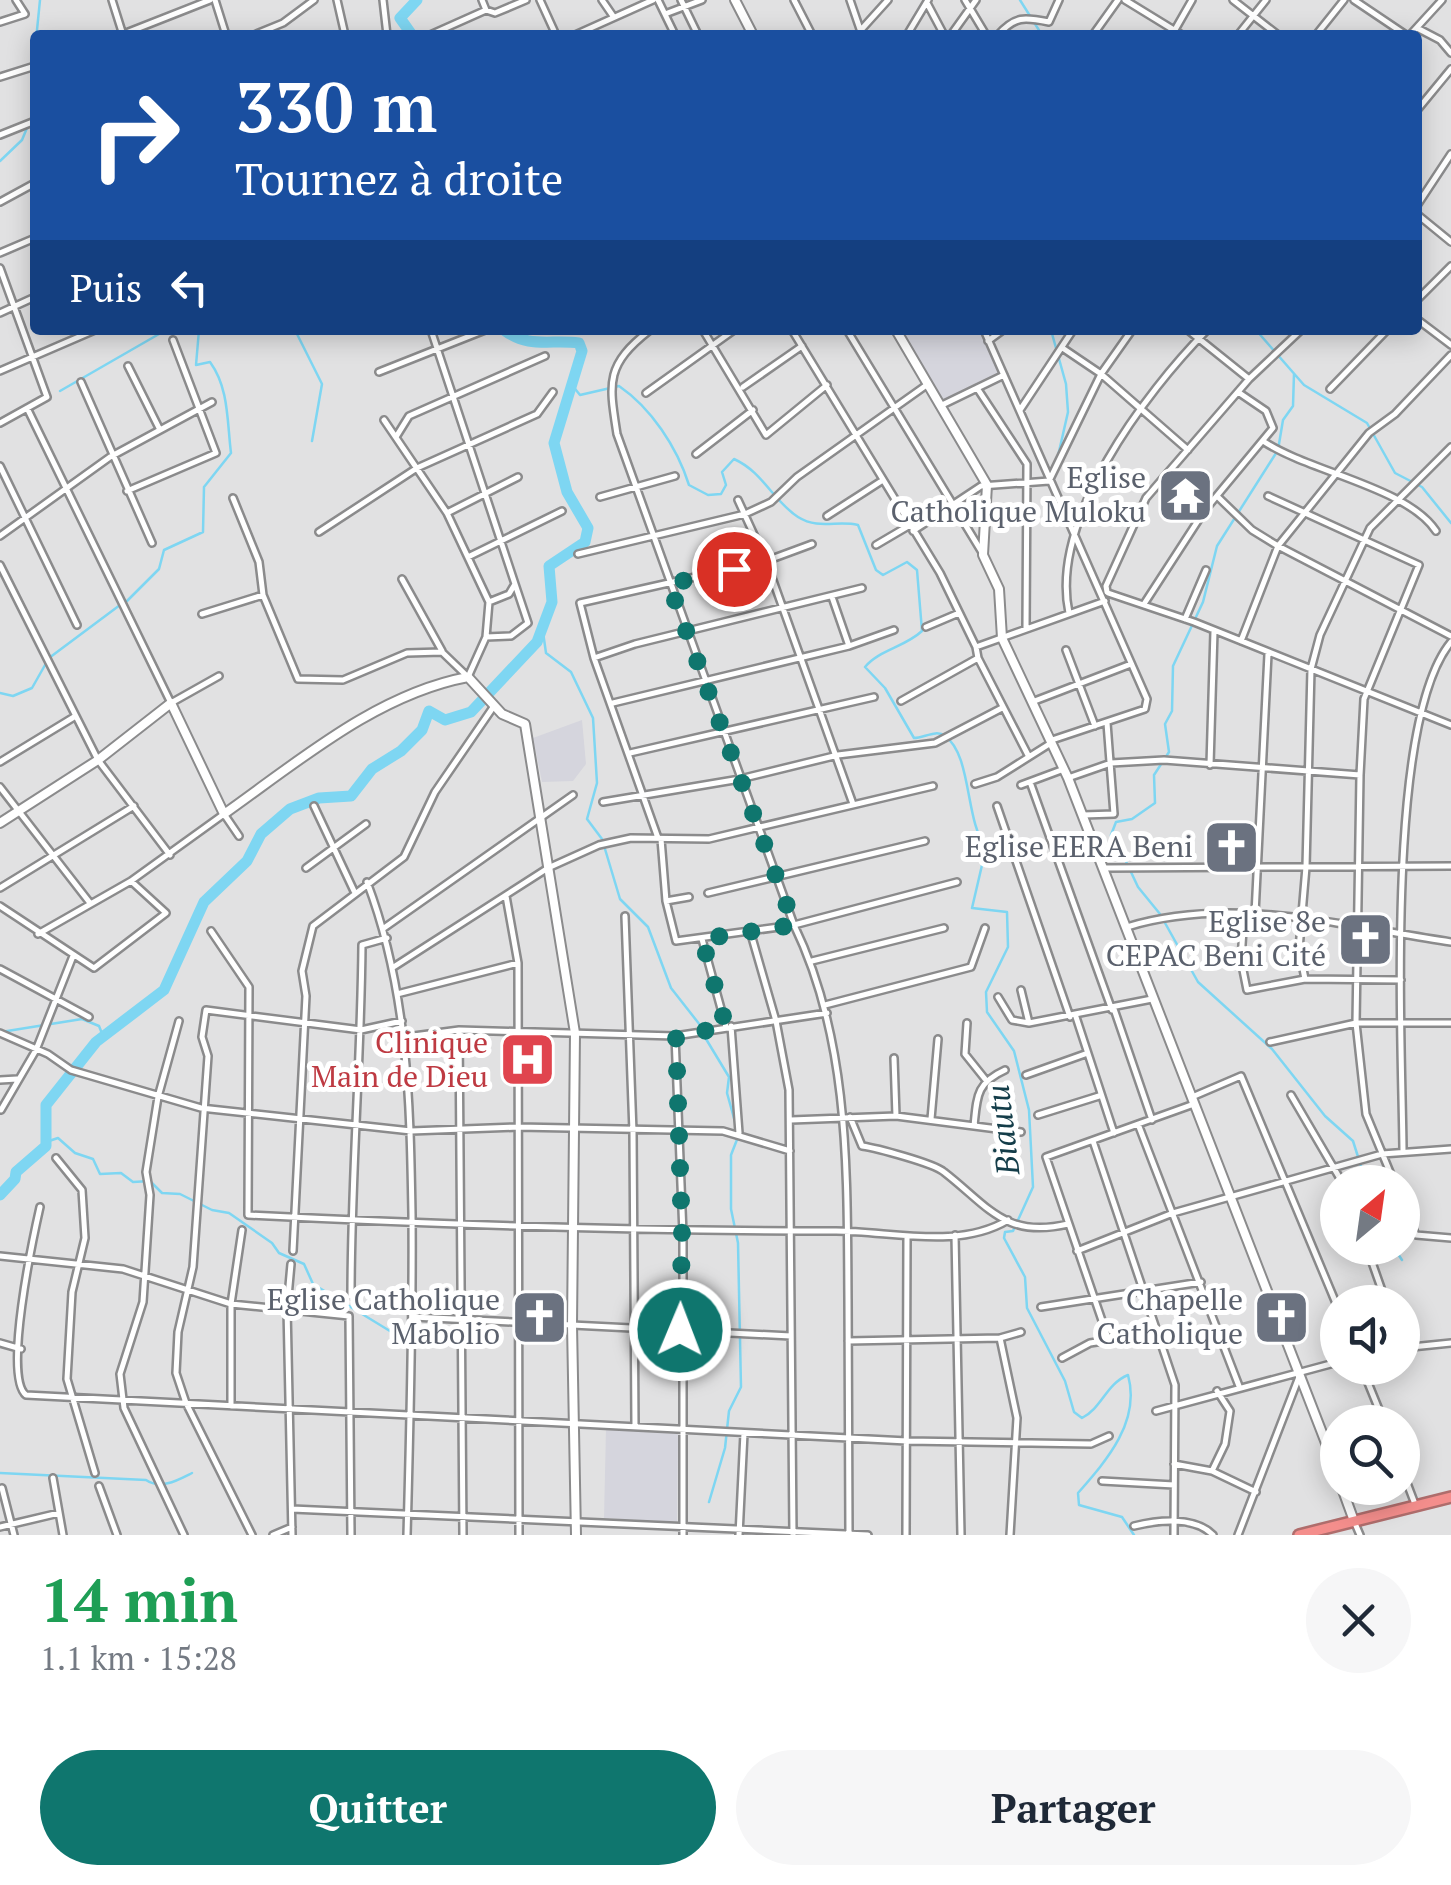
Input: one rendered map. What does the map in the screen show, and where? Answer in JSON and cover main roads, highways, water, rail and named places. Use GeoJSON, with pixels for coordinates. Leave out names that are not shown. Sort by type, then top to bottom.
{"type":"FeatureCollection","features":[{"type":"Feature","properties":{"kind":"highway"},"geometry":{"type":"LineString","coordinates":[[1300,1535],[1451,1497]]}},
{"type":"Feature","properties":{"kind":"waterway"},"geometry":{"type":"LineString","coordinates":[[37,30],[40,0]]}},
{"type":"Feature","properties":{"kind":"waterway"},"geometry":{"type":"LineString","coordinates":[[408,30],[400,18],[417,0]]}},
{"type":"Feature","properties":{"kind":"waterway"},"geometry":{"type":"LineString","coordinates":[[1020,0],[1039,30]]}},
{"type":"Feature","properties":{"kind":"waterway"},"geometry":{"type":"LineString","coordinates":[[0,161],[22,140],[29,123]]}},
{"type":"Feature","properties":{"kind":"waterway"},"geometry":{"type":"LineString","coordinates":[[60,391],[157,335]]}},
{"type":"Feature","properties":{"kind":"waterway"},"geometry":{"type":"LineString","coordinates":[[127,601],[159,569],[164,550],[203,532],[204,487],[231,453],[221,383],[210,362],[196,365],[199,335]]}},
{"type":"Feature","properties":{"kind":"waterway"},"geometry":{"type":"LineString","coordinates":[[298,335],[322,384],[312,441]]}},
{"type":"Feature","properties":{"kind":"waterway"},"geometry":{"type":"LineString","coordinates":[[0,1195],[15,1179],[16,1172],[46,1146],[46,1105],[96,1042],[164,990],[204,902],[247,861],[261,834],[290,809],[319,798],[351,796],[372,769],[401,751],[422,730],[429,711],[445,720],[471,712],[537,642],[552,602],[549,566],[585,542],[588,528],[567,492],[554,443],[582,351],[579,343],[531,341],[512,335]]}},
{"type":"Feature","properties":{"kind":"waterway"},"geometry":{"type":"LineString","coordinates":[[1052,335],[1066,384],[1068,412],[1058,456]]}},
{"type":"Feature","properties":{"kind":"waterway"},"geometry":{"type":"LineString","coordinates":[[1260,335],[1304,385],[1367,423],[1395,473],[1422,487],[1451,523]]}},
{"type":"Feature","properties":{"kind":"waterway"},"geometry":{"type":"LineString","coordinates":[[1294,374],[1293,406],[1283,420],[1278,450],[1217,546],[1203,602],[1173,666],[1172,711],[1165,724],[1169,752],[1154,775],[1155,803],[1132,819],[1116,822],[1111,835],[1113,854],[1123,855],[1138,887],[1160,914],[1198,982],[1272,1049],[1325,1116],[1353,1141],[1361,1165]]}},
{"type":"Feature","properties":{"kind":"waterway","name":"Biautu"},"geometry":{"type":"LineString","coordinates":[[572,385],[580,395],[619,386],[631,395],[662,430],[689,485],[708,495],[721,494],[726,485],[722,472],[734,459],[753,471],[798,517],[813,523],[858,525],[876,570],[883,575],[907,562],[917,570],[922,631],[865,667],[885,688],[914,738],[941,734],[954,745],[960,758],[979,836],[986,848],[972,908],[1007,912],[1008,947],[986,992],[987,1012],[1014,1051],[1029,1110],[1033,1187],[1013,1231],[1005,1232],[1004,1238],[1025,1277],[1027,1308],[1065,1381],[1074,1412],[1082,1418],[1089,1414],[1114,1384],[1128,1375],[1130,1409],[1125,1425],[1110,1454],[1078,1493],[1079,1505],[1122,1517],[1134,1535]]}},
{"type":"Feature","properties":{"kind":"waterway"},"geometry":{"type":"LineString","coordinates":[[0,693],[13,696],[32,688],[49,658],[120,605]]}},
{"type":"Feature","properties":{"kind":"waterway"},"geometry":{"type":"LineString","coordinates":[[543,632],[546,653],[571,672],[593,718],[597,783],[587,819],[602,839],[620,899],[648,927],[671,988],[700,1025]]}},
{"type":"Feature","properties":{"kind":"waterway"},"geometry":{"type":"LineString","coordinates":[[1,1032],[82,1019],[99,1026],[103,1036]]}},
{"type":"Feature","properties":{"kind":"waterway"},"geometry":{"type":"LineString","coordinates":[[703,1034],[729,1077],[727,1093],[737,1129]]}},
{"type":"Feature","properties":{"kind":"waterway"},"geometry":{"type":"LineString","coordinates":[[709,1502],[725,1448],[729,1411],[741,1387],[738,1243],[731,1209],[731,1155],[738,1137]]}},
{"type":"Feature","properties":{"kind":"waterway"},"geometry":{"type":"LineString","coordinates":[[49,1141],[58,1138],[75,1153],[93,1159],[100,1174],[121,1173],[133,1182],[150,1181],[162,1193],[180,1194],[212,1210],[229,1213],[272,1243],[279,1253],[304,1264],[313,1284],[403,1339]]}},
{"type":"Feature","properties":{"kind":"waterway"},"geometry":{"type":"LineString","coordinates":[[0,1473],[146,1480],[158,1484],[192,1473]]}},
{"type":"Feature","properties":{"kind":"place","name":"Eglise Catholique Muloku"},"geometry":{"type":"Point","coordinates":[1185,495]}},
{"type":"Feature","properties":{"kind":"place","name":"Eglise EERA Beni"},"geometry":{"type":"Point","coordinates":[1232,847]}},
{"type":"Feature","properties":{"kind":"place","name":"Eglise 8e CEPAC Beni Cité"},"geometry":{"type":"Point","coordinates":[1365,939]}},
{"type":"Feature","properties":{"kind":"place","name":"Clinique Main de Dieu"},"geometry":{"type":"Point","coordinates":[527,1060]}},
{"type":"Feature","properties":{"kind":"place","name":"Eglise Catholique Mabolio"},"geometry":{"type":"Point","coordinates":[539,1317]}},
{"type":"Feature","properties":{"kind":"place","name":"Chapelle Catholique"},"geometry":{"type":"Point","coordinates":[1282,1317]}}]}
